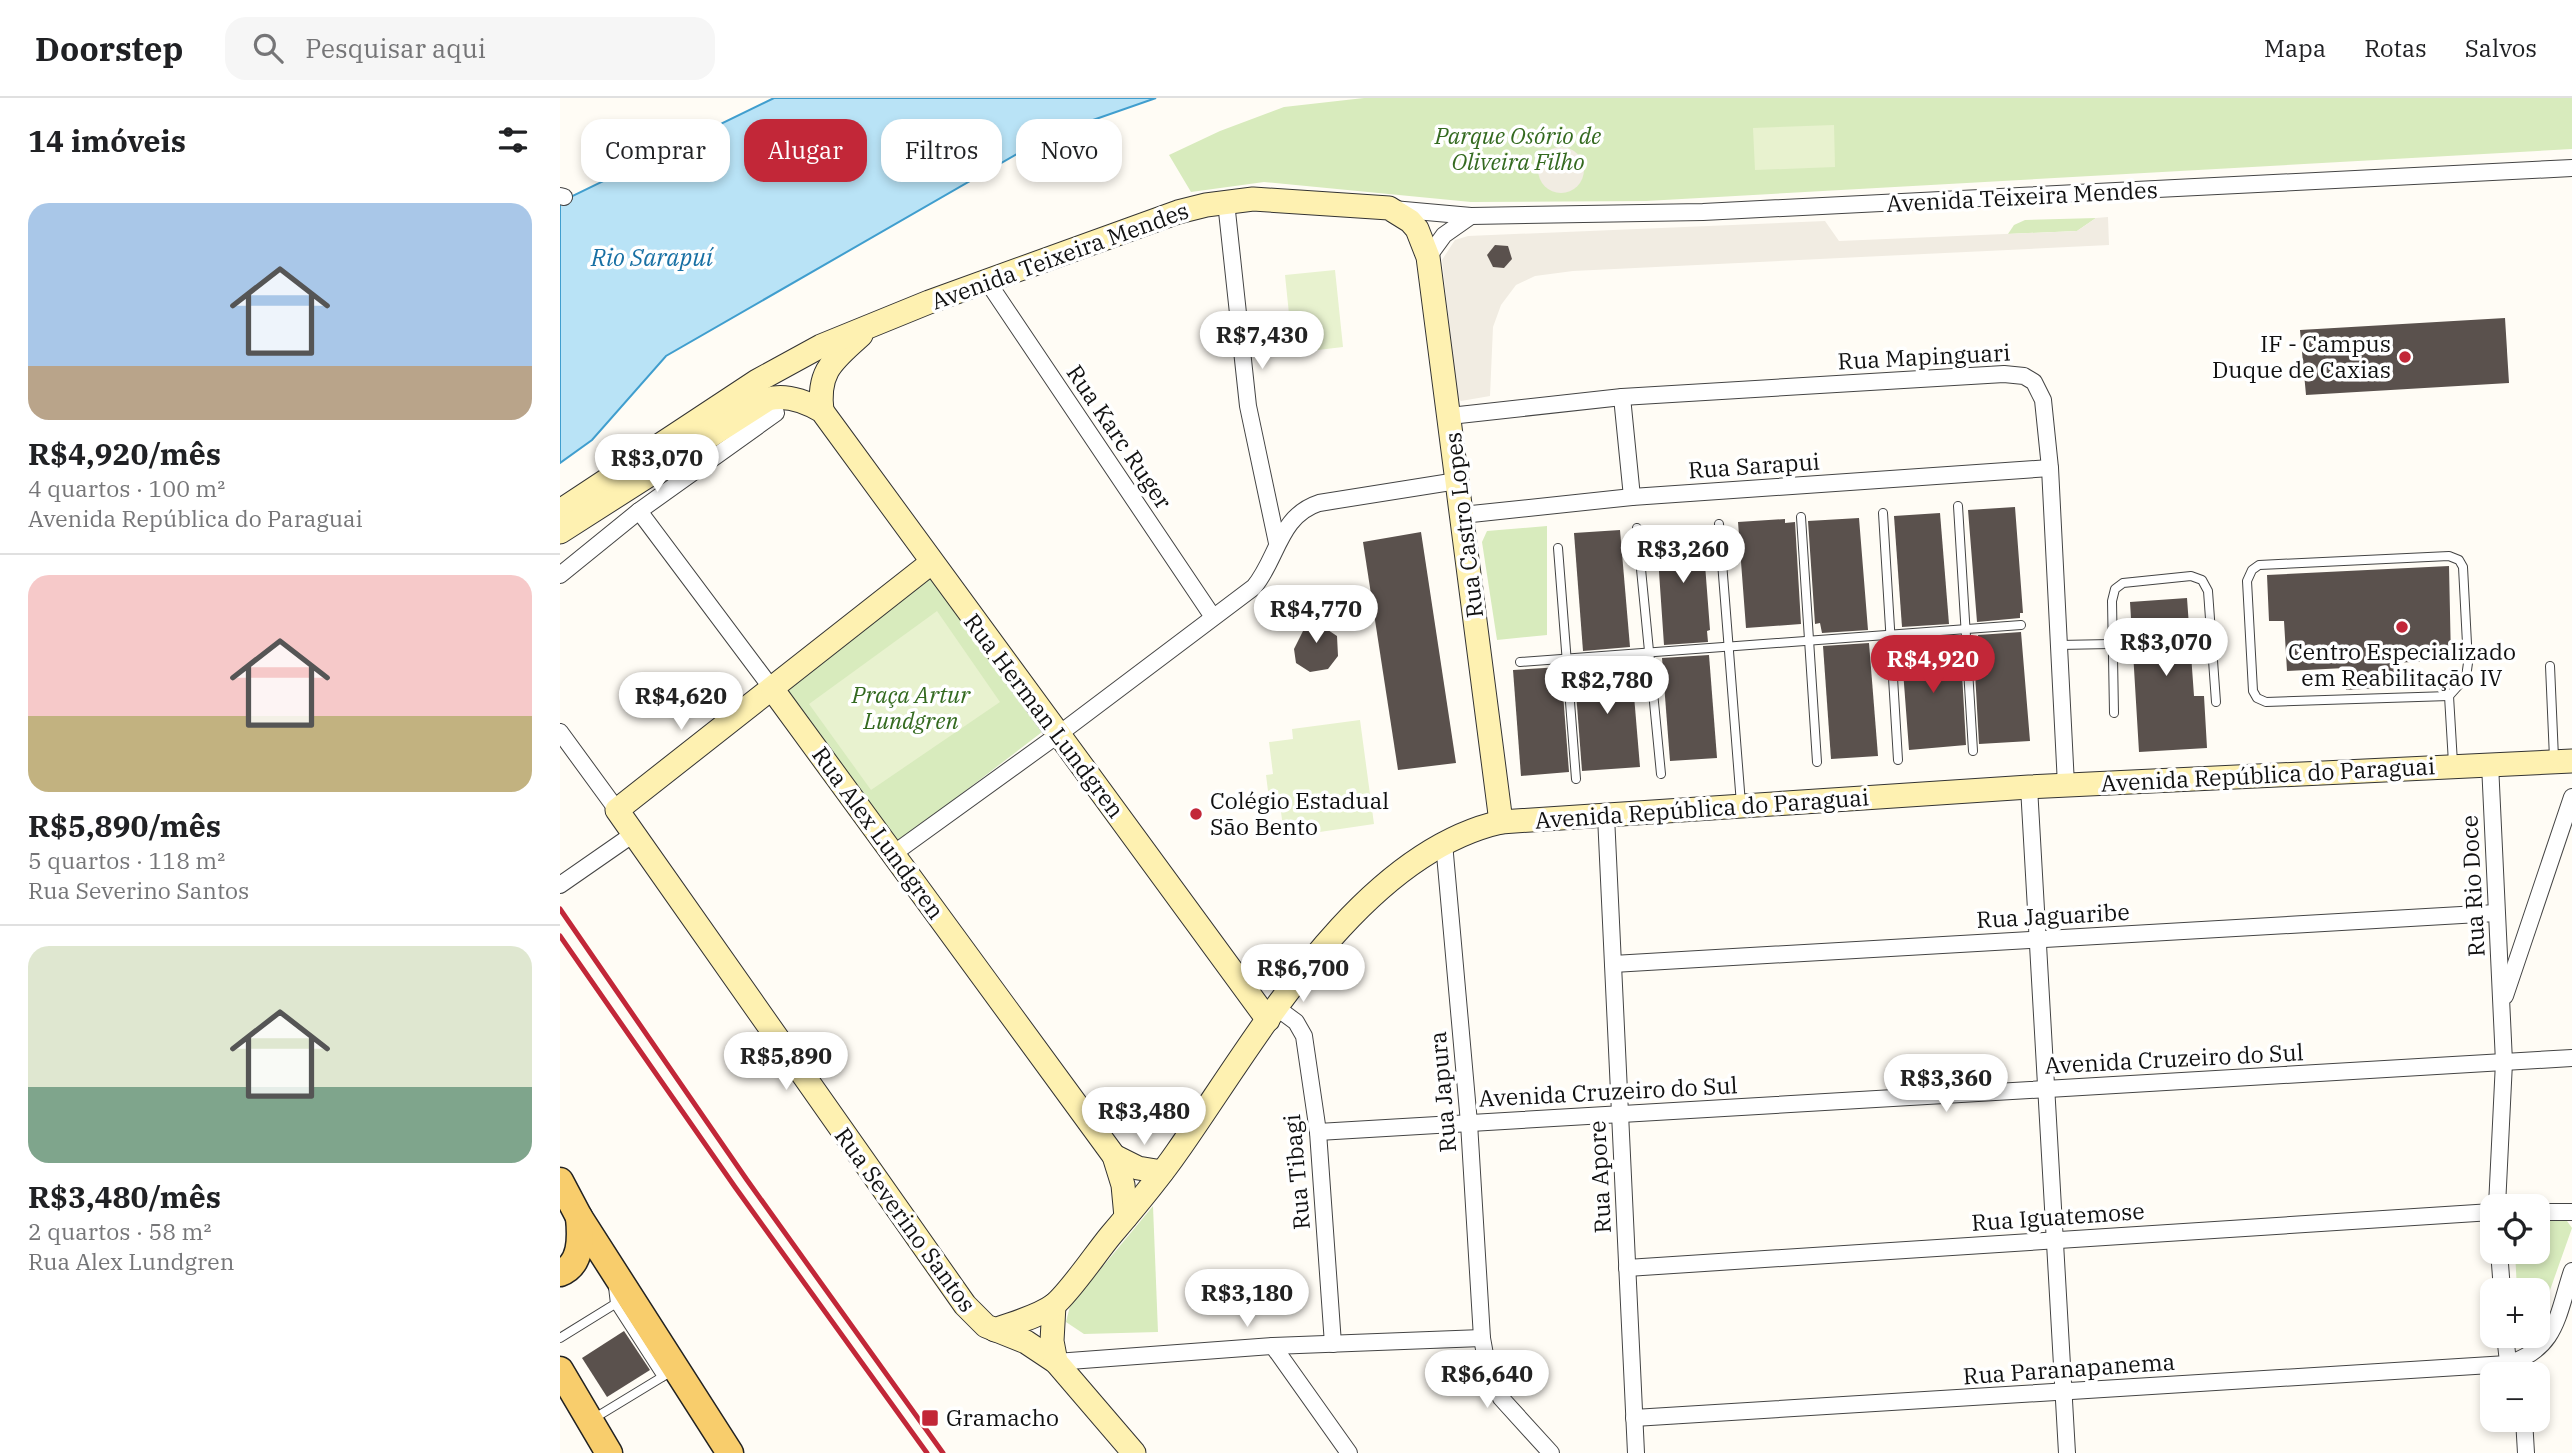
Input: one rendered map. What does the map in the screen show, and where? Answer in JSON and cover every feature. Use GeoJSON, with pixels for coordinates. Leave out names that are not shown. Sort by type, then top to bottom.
{"type":"FeatureCollection","features":[{"type":"Feature","properties":{"kind":"main road","name":"Avenida Teixeira Mendes"},"geometry":{"type":"LineString","coordinates":[[725,413],[798,357],[871,325],[1156,218],[1226,202],[1280,199],[1388,208]]}},
{"type":"Feature","properties":{"kind":"main road","name":"Rua Castro Lopes"},"geometry":{"type":"LineString","coordinates":[[1388,208],[1410,221],[1417,229],[1428,257],[1501,822]]}},
{"type":"Feature","properties":{"kind":"main road"},"geometry":{"type":"LineString","coordinates":[[822,411],[820,397],[826,368],[871,325]]}},
{"type":"Feature","properties":{"kind":"main road"},"geometry":{"type":"LineString","coordinates":[[560,511],[725,413],[774,397],[790,398],[822,411]]}},
{"type":"Feature","properties":{"kind":"main road","name":"Rua Herman Lundgren"},"geometry":{"type":"LineString","coordinates":[[822,411],[931,563],[1273,1014]]}},
{"type":"Feature","properties":{"kind":"main road"},"geometry":{"type":"LineString","coordinates":[[560,532],[725,413]]}},
{"type":"Feature","properties":{"kind":"main road"},"geometry":{"type":"LineString","coordinates":[[617,810],[773,690],[931,563]]}},
{"type":"Feature","properties":{"kind":"main road","name":"Rua Alex Lundgren"},"geometry":{"type":"LineString","coordinates":[[773,690],[1114,1156],[1124,1185],[1126,1217]]}},
{"type":"Feature","properties":{"kind":"main road","name":"Avenida República do Paraguai"},"geometry":{"type":"LineString","coordinates":[[995,1330],[1054,1305],[1162,1172],[1330,937],[1381,889],[1462,833],[1501,822],[2029,787],[2563,761]]}},
{"type":"Feature","properties":{"kind":"main road","name":"Rua Severino Santos"},"geometry":{"type":"LineString","coordinates":[[617,810],[632,835],[965,1305],[978,1320],[1026,1342],[1056,1362],[1134,1453]]}},
{"type":"Feature","properties":{"kind":"main road"},"geometry":{"type":"LineString","coordinates":[[1114,1156],[1138,1168],[1162,1172]]}},
{"type":"Feature","properties":{"kind":"main road"},"geometry":{"type":"LineString","coordinates":[[562,1187],[610,1265],[669,1372],[730,1453]]}},
{"type":"Feature","properties":{"kind":"main road"},"geometry":{"type":"LineString","coordinates":[[560,1273],[573,1264],[577,1255],[579,1217]]}},
{"type":"Feature","properties":{"kind":"main road"},"geometry":{"type":"LineString","coordinates":[[1054,1305],[1052,1341],[1056,1362]]}},
{"type":"Feature","properties":{"kind":"main road"},"geometry":{"type":"LineString","coordinates":[[560,1370],[609,1453]]}},
{"type":"Feature","properties":{"kind":"street","name":"Avenida Teixeira Mendes"},"geometry":{"type":"LineString","coordinates":[[1388,208],[1471,216],[1740,210],[2572,168]]}},
{"type":"Feature","properties":{"kind":"street"},"geometry":{"type":"LineString","coordinates":[[1226,202],[1248,406],[1277,543]]}},
{"type":"Feature","properties":{"kind":"street"},"geometry":{"type":"LineString","coordinates":[[1428,257],[1444,235],[1471,216]]}},
{"type":"Feature","properties":{"kind":"street","name":"Rua Karc Ruger"},"geometry":{"type":"LineString","coordinates":[[987,281],[1213,617]]}},
{"type":"Feature","properties":{"kind":"street","name":"Rua Mapinguari"},"geometry":{"type":"LineString","coordinates":[[1450,416],[1622,397],[1990,375],[2024,376],[2034,382],[2041,391],[2050,468],[2066,785]]}},
{"type":"Feature","properties":{"kind":"street"},"geometry":{"type":"LineString","coordinates":[[1622,397],[1632,497]]}},
{"type":"Feature","properties":{"kind":"street"},"geometry":{"type":"LineString","coordinates":[[560,575],[639,511],[776,413]]}},
{"type":"Feature","properties":{"kind":"street","name":"Rua Sarapui"},"geometry":{"type":"LineString","coordinates":[[1462,515],[1632,497],[2050,468]]}},
{"type":"Feature","properties":{"kind":"street"},"geometry":{"type":"LineString","coordinates":[[893,854],[1059,734],[1254,587],[1266,573],[1277,543],[1292,519],[1305,507],[1457,481]]}},
{"type":"Feature","properties":{"kind":"street","name":"Rua Alex Lundgren"},"geometry":{"type":"LineString","coordinates":[[639,511],[773,690]]}},
{"type":"Feature","properties":{"kind":"street","name":"Rua Severino Santos"},"geometry":{"type":"LineString","coordinates":[[560,732],[617,810]]}},
{"type":"Feature","properties":{"kind":"street","name":"Rua Rio Doce"},"geometry":{"type":"LineString","coordinates":[[2490,764],[2504,1062],[2498,1194]]}},
{"type":"Feature","properties":{"kind":"street"},"geometry":{"type":"LineString","coordinates":[[2029,787],[2067,1453]]}},
{"type":"Feature","properties":{"kind":"street","name":"Rua Rio Doce"},"geometry":{"type":"LineString","coordinates":[[2502,1005],[2572,797]]}},
{"type":"Feature","properties":{"kind":"street","name":"Rua Apore"},"geometry":{"type":"LineString","coordinates":[[1606,816],[1636,1453]]}},
{"type":"Feature","properties":{"kind":"street"},"geometry":{"type":"LineString","coordinates":[[560,885],[632,835]]}},
{"type":"Feature","properties":{"kind":"street","name":"Rua Japura"},"geometry":{"type":"LineString","coordinates":[[1444,843],[1469,1123],[1482,1338],[1488,1371],[1501,1398],[1550,1453]]}},
{"type":"Feature","properties":{"kind":"street","name":"Rua Jaguaribe"},"geometry":{"type":"LineString","coordinates":[[1613,964],[2496,913]]}},
{"type":"Feature","properties":{"kind":"street","name":"Rua Tibagi"},"geometry":{"type":"LineString","coordinates":[[1273,1014],[1302,1028],[1318,1132],[1333,1344]]}},
{"type":"Feature","properties":{"kind":"street","name":"Avenida Cruzeiro do Sul"},"geometry":{"type":"LineString","coordinates":[[1318,1132],[2572,1059]]}},
{"type":"Feature","properties":{"kind":"street"},"geometry":{"type":"LineString","coordinates":[[2550,1212],[2572,1212]]}},
{"type":"Feature","properties":{"kind":"street","name":"Rua Iguatemose"},"geometry":{"type":"LineString","coordinates":[[1627,1268],[2480,1213]]}},
{"type":"Feature","properties":{"kind":"street"},"geometry":{"type":"LineString","coordinates":[[2520,1362],[2550,1337],[2572,1271]]}},
{"type":"Feature","properties":{"kind":"street"},"geometry":{"type":"LineString","coordinates":[[1056,1362],[1273,1346],[1482,1338]]}},
{"type":"Feature","properties":{"kind":"street"},"geometry":{"type":"LineString","coordinates":[[1273,1346],[1349,1453]]}},
{"type":"Feature","properties":{"kind":"street","name":"Rua Paranapanema"},"geometry":{"type":"LineString","coordinates":[[1634,1418],[2480,1371]]}},
{"type":"Feature","properties":{"kind":"street"},"geometry":{"type":"LineString","coordinates":[[2525,1432],[2526,1453]]}},
{"type":"Feature","properties":{"kind":"lane"},"geometry":{"type":"LineString","coordinates":[[1958,506],[1973,751]]}},
{"type":"Feature","properties":{"kind":"lane"},"geometry":{"type":"LineString","coordinates":[[1883,513],[1898,760]]}},
{"type":"Feature","properties":{"kind":"lane"},"geometry":{"type":"LineString","coordinates":[[1801,517],[1817,762]]}},
{"type":"Feature","properties":{"kind":"lane"},"geometry":{"type":"LineString","coordinates":[[1718,524],[1742,806]]}},
{"type":"Feature","properties":{"kind":"lane"},"geometry":{"type":"LineString","coordinates":[[1637,528],[1661,774]]}},
{"type":"Feature","properties":{"kind":"lane"},"geometry":{"type":"LineString","coordinates":[[1558,548],[1576,779]]}},
{"type":"Feature","properties":{"kind":"lane"},"geometry":{"type":"LineString","coordinates":[[2449,696],[2266,702],[2257,698],[2253,691],[2247,581],[2252,570],[2259,565],[2449,556],[2459,560],[2463,567],[2468,663],[2466,677],[2449,696],[2453,765]]}},
{"type":"Feature","properties":{"kind":"lane"},"geometry":{"type":"LineString","coordinates":[[2114,713],[2111,644],[2115,589],[2123,583],[2191,576],[2202,580],[2208,591],[2216,702]]}},
{"type":"Feature","properties":{"kind":"lane"},"geometry":{"type":"LineString","coordinates":[[1520,662],[2021,625]]}},
{"type":"Feature","properties":{"kind":"lane"},"geometry":{"type":"LineString","coordinates":[[2059,645],[2111,644]]}},
{"type":"Feature","properties":{"kind":"lane"},"geometry":{"type":"LineString","coordinates":[[2550,666],[2563,761]]}},
{"type":"Feature","properties":{"kind":"lane"},"geometry":{"type":"LineString","coordinates":[[591,1421],[669,1372],[615,1304],[610,1265]]}},
{"type":"Feature","properties":{"kind":"lane"},"geometry":{"type":"LineString","coordinates":[[560,1338],[615,1304]]}},
{"type":"Feature","properties":{"kind":"green space","name":"Parque Osório de Oliveira Filho"},"geometry":{"type":"Polygon","coordinates":[[[1364,98],[2572,98],[2572,149],[1646,201],[1471,202],[1264,182],[1191,192],[1169,155],[1220,131],[1284,107],[1364,98]]]}},
{"type":"Feature","properties":{"kind":"green space"},"geometry":{"type":"Polygon","coordinates":[[[1834,125],[1835,167],[1755,170],[1753,128],[1834,125]]]}},
{"type":"Feature","properties":{"kind":"green space"},"geometry":{"type":"Polygon","coordinates":[[[2096,218],[2077,231],[2008,234],[2014,225],[2025,220],[2096,218]]]}},
{"type":"Feature","properties":{"kind":"green space"},"geometry":{"type":"Polygon","coordinates":[[[1335,270],[1343,347],[1293,353],[1285,275],[1335,270]]]}},
{"type":"Feature","properties":{"kind":"green space"},"geometry":{"type":"Polygon","coordinates":[[[1547,526],[1547,635],[1497,640],[1482,542],[1487,531],[1547,526]]]}},
{"type":"Feature","properties":{"kind":"green space","name":"Praça Artur Lundgren"},"geometry":{"type":"Polygon","coordinates":[[[928,575],[1042,732],[896,844],[782,691],[928,575]]]}},
{"type":"Feature","properties":{"kind":"green space"},"geometry":{"type":"Polygon","coordinates":[[[937,611],[1000,702],[871,790],[809,704],[937,611]]]}},
{"type":"Feature","properties":{"kind":"green space"},"geometry":{"type":"Polygon","coordinates":[[[1360,720],[1374,824],[1306,834],[1304,825],[1283,827],[1278,790],[1268,791],[1266,775],[1273,774],[1269,742],[1293,739],[1292,729],[1360,720]]]}},
{"type":"Feature","properties":{"kind":"green space"},"geometry":{"type":"Polygon","coordinates":[[[1153,1206],[1158,1332],[1084,1334],[1066,1322],[1070,1306],[1153,1206]]]}},
{"type":"Feature","properties":{"kind":"green space"},"geometry":{"type":"Polygon","coordinates":[[[2550,1219],[2567,1221],[2572,1228],[2550,1290],[2550,1278],[2516,1278],[2516,1264],[2550,1264],[2550,1219]]]}},
{"type":"Feature","properties":{"kind":"shaded area"},"geometry":{"type":"Polygon","coordinates":[[[1561,147],[1577,154],[1584,170],[1577,186],[1561,193],[1545,186],[1538,170],[1545,154],[1561,147]]]}},
{"type":"Feature","properties":{"kind":"shaded area"},"geometry":{"type":"Polygon","coordinates":[[[2108,217],[2109,245],[1573,271],[1535,276],[1516,285],[1501,305],[1493,327],[1490,396],[1461,401],[1457,398],[1442,260],[1455,240],[1468,236],[1825,221],[1839,241],[2077,231],[2096,218],[2108,217]]]}},
{"type":"Feature","properties":{"kind":"water","name":"Rio Sarapuí"},"geometry":{"type":"Polygon","coordinates":[[[774,98],[1156,98],[1096,119],[1016,119],[1016,155],[1002,163],[1002,119],[881,119],[881,182],[968,182],[666,356],[592,440],[560,463],[560,202],[601,182],[730,182],[730,119],[774,98]]]}},
{"type":"Feature","properties":{"kind":"building"},"geometry":{"type":"Polygon","coordinates":[[[1495,245],[1508,246],[1512,259],[1504,268],[1493,267],[1487,255],[1495,245]]]}},
{"type":"Feature","properties":{"kind":"building","name":"IF - Campus Duque de Caxias"},"geometry":{"type":"Polygon","coordinates":[[[2505,318],[2509,383],[2306,395],[2300,330],[2505,318]]]}},
{"type":"Feature","properties":{"kind":"building"},"geometry":{"type":"Polygon","coordinates":[[[2015,507],[2023,613],[2020,613],[2020,618],[1977,622],[1968,510],[2015,507]]]}},
{"type":"Feature","properties":{"kind":"building"},"geometry":{"type":"Polygon","coordinates":[[[1940,513],[1949,624],[1902,627],[1894,516],[1940,513]]]}},
{"type":"Feature","properties":{"kind":"building"},"geometry":{"type":"Polygon","coordinates":[[[1859,518],[1868,630],[1822,633],[1820,623],[1815,624],[1808,521],[1859,518]]]}},
{"type":"Feature","properties":{"kind":"building"},"geometry":{"type":"Polygon","coordinates":[[[1785,519],[1785,523],[1795,522],[1801,624],[1746,628],[1738,522],[1785,519]]]}},
{"type":"Feature","properties":{"kind":"building"},"geometry":{"type":"Polygon","coordinates":[[[1702,525],[1710,630],[1707,631],[1708,642],[1664,645],[1656,528],[1702,525]]]}},
{"type":"Feature","properties":{"kind":"building"},"geometry":{"type":"Polygon","coordinates":[[[1620,530],[1630,647],[1583,651],[1574,533],[1620,530]]]}},
{"type":"Feature","properties":{"kind":"building"},"geometry":{"type":"Polygon","coordinates":[[[1421,532],[1456,763],[1398,770],[1363,542],[1421,532]]]}},
{"type":"Feature","properties":{"kind":"building","name":"Centro Especializado em Reabilitação IV"},"geometry":{"type":"Polygon","coordinates":[[[2449,566],[2451,660],[2393,663],[2395,687],[2346,690],[2345,668],[2287,671],[2284,621],[2269,621],[2267,575],[2449,566]]]}},
{"type":"Feature","properties":{"kind":"building"},"geometry":{"type":"Polygon","coordinates":[[[2187,598],[2194,696],[2204,696],[2207,748],[2139,752],[2130,602],[2187,598]]]}},
{"type":"Feature","properties":{"kind":"building"},"geometry":{"type":"Polygon","coordinates":[[[1320,613],[1322,626],[1337,636],[1338,656],[1328,669],[1310,672],[1296,663],[1294,649],[1304,629],[1303,615],[1320,613]]]}},
{"type":"Feature","properties":{"kind":"building"},"geometry":{"type":"Polygon","coordinates":[[[2021,632],[2030,741],[1979,744],[1975,672],[1980,672],[1978,635],[2021,632]]]}},
{"type":"Feature","properties":{"kind":"building"},"geometry":{"type":"Polygon","coordinates":[[[1950,637],[1954,674],[1962,673],[1966,745],[1909,750],[1901,644],[1904,644],[1903,640],[1950,637]]]}},
{"type":"Feature","properties":{"kind":"building"},"geometry":{"type":"Polygon","coordinates":[[[1869,643],[1878,756],[1831,759],[1823,646],[1869,643]]]}},
{"type":"Feature","properties":{"kind":"building"},"geometry":{"type":"Polygon","coordinates":[[[1709,655],[1717,758],[1670,761],[1662,658],[1709,655]]]}},
{"type":"Feature","properties":{"kind":"building"},"geometry":{"type":"Polygon","coordinates":[[[1631,660],[1640,767],[1582,771],[1574,666],[1631,660]]]}},
{"type":"Feature","properties":{"kind":"building"},"geometry":{"type":"Polygon","coordinates":[[[1561,667],[1569,772],[1521,776],[1513,670],[1561,667]]]}},
{"type":"Feature","properties":{"kind":"building"},"geometry":{"type":"Polygon","coordinates":[[[624,1331],[650,1370],[607,1397],[582,1358],[624,1331]]]}},
{"type":"Feature","properties":{"kind":"railway"},"geometry":{"type":"LineString","coordinates":[[560,909],[747,1180],[943,1453]]}},
{"type":"Feature","properties":{"kind":"railway"},"geometry":{"type":"LineString","coordinates":[[560,936],[735,1187],[927,1453]]}},
{"type":"Feature","properties":{"kind":"place","name":"IF - Campus Duque de Caxias"},"geometry":{"type":"Point","coordinates":[2405,357]}},
{"type":"Feature","properties":{"kind":"place","name":"Centro Especializado em Reabilitação IV"},"geometry":{"type":"Point","coordinates":[2402,627]}},
{"type":"Feature","properties":{"kind":"place","name":"Colégio Estadual São Bento"},"geometry":{"type":"Point","coordinates":[1196,814]}},
{"type":"Feature","properties":{"kind":"place","name":"Gramacho"},"geometry":{"type":"Point","coordinates":[930,1418]}}]}
